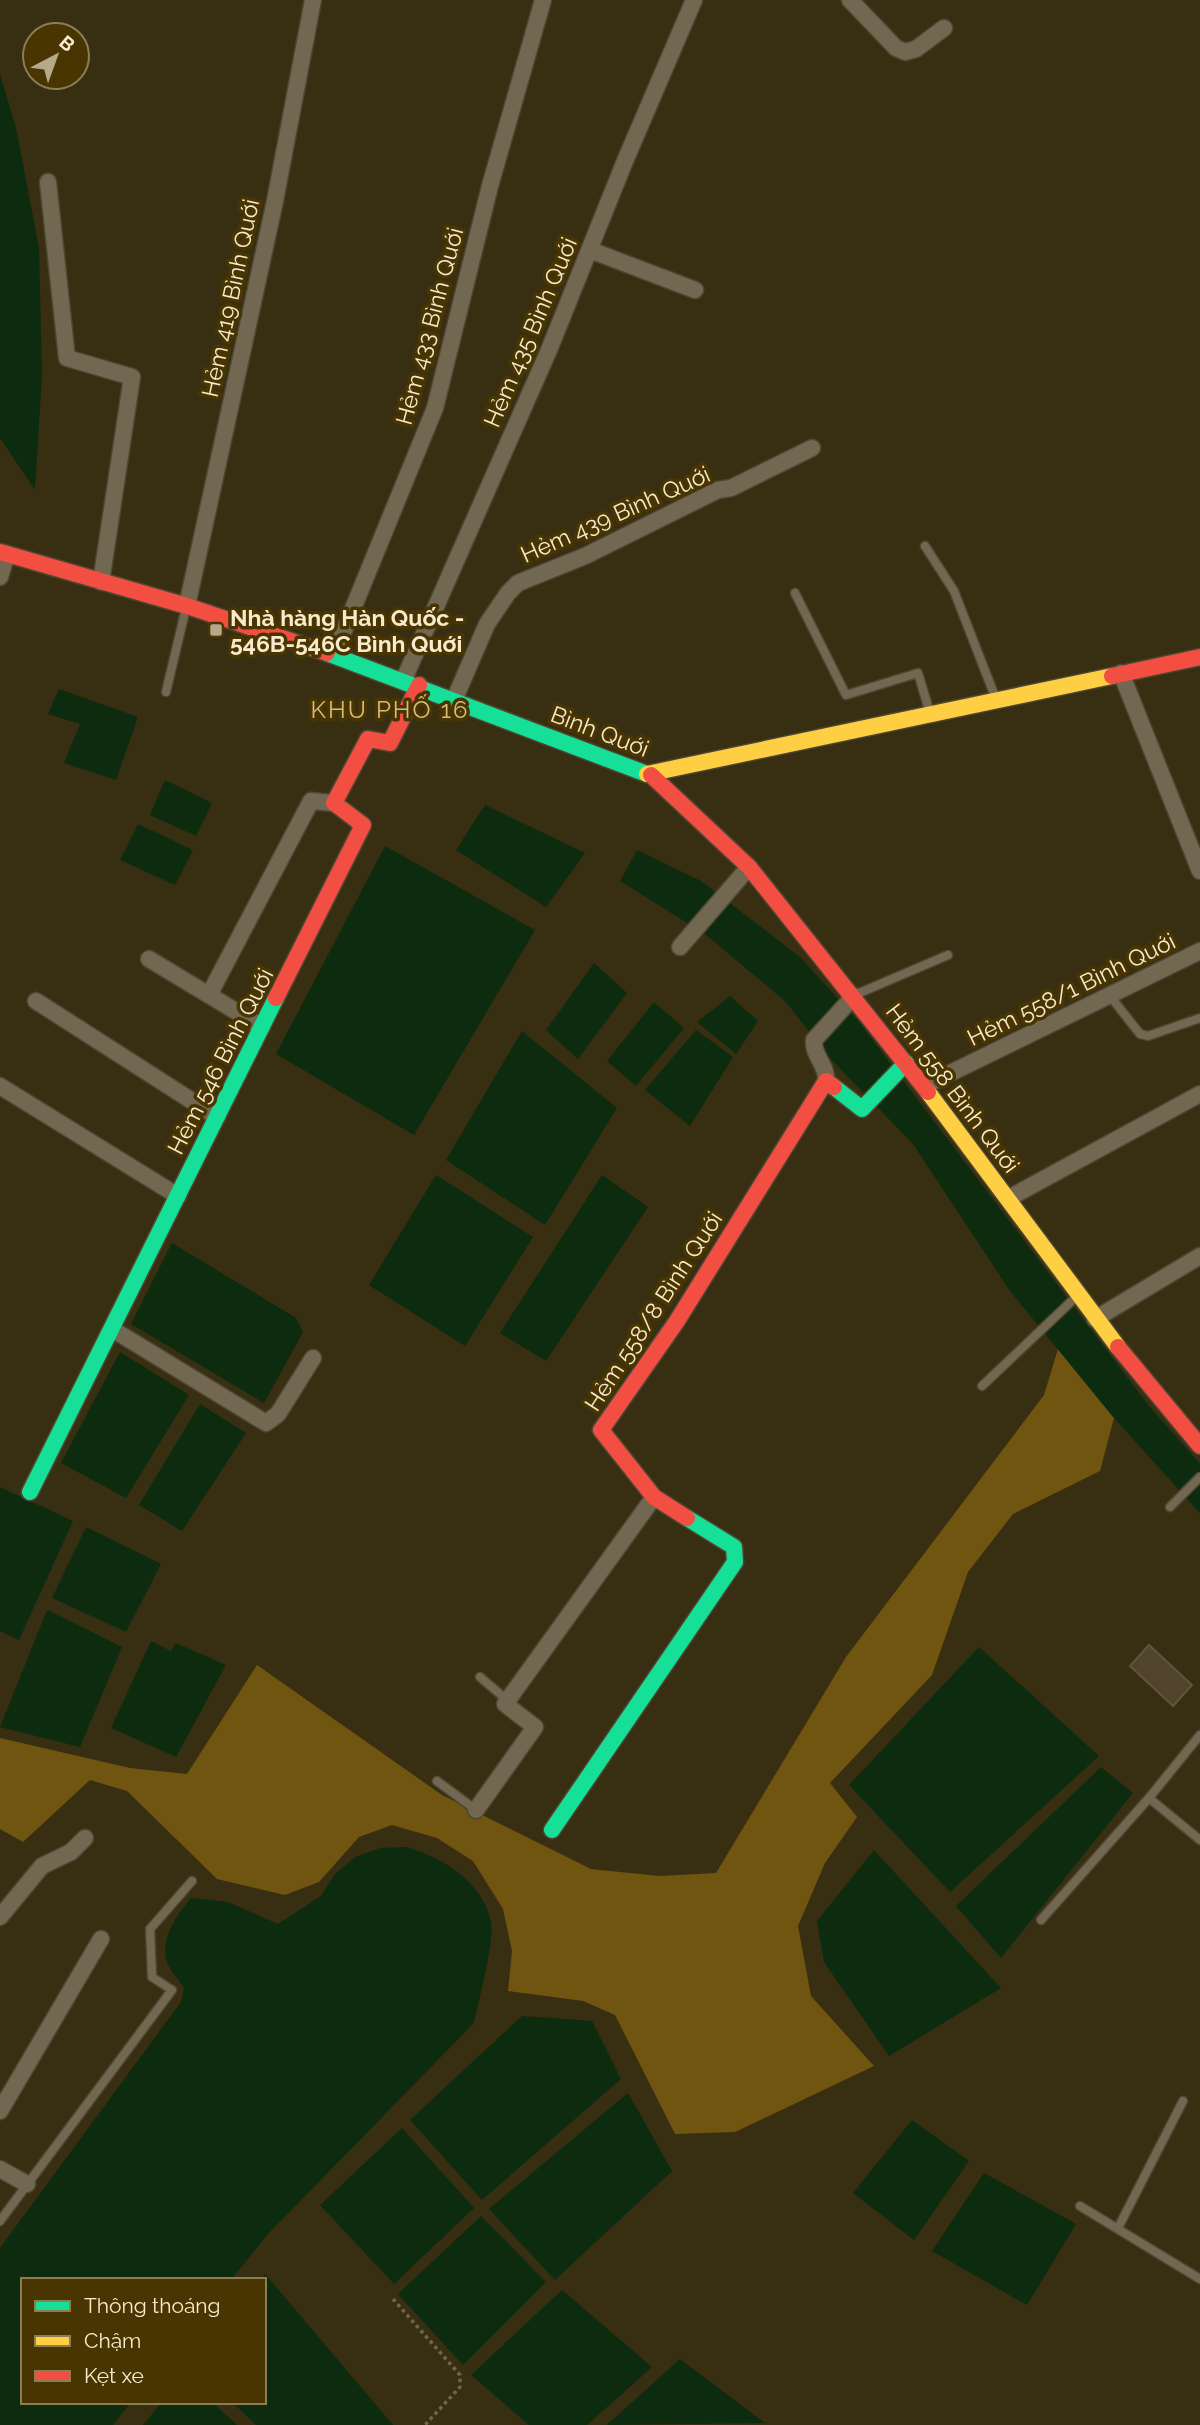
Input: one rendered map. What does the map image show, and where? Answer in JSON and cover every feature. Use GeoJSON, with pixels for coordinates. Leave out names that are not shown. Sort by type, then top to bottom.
{"type":"FeatureCollection","features":[{"type":"Feature","properties":{"kind":"street","name":"Hẻm 419 Bình Quới"},"geometry":{"type":"LineString","coordinates":[[186,609],[275,201],[313,0]]}},
{"type":"Feature","properties":{"kind":"street","name":"Hẻm 433 Bình Quới"},"geometry":{"type":"LineString","coordinates":[[334,655],[435,408],[490,186],[543,0]]}},
{"type":"Feature","properties":{"kind":"street","name":"Hẻm 435 Bình Quới"},"geometry":{"type":"LineString","coordinates":[[411,682],[694,0]]}},
{"type":"Feature","properties":{"kind":"street"},"geometry":{"type":"LineString","coordinates":[[850,0],[895,48],[905,52],[916,49],[944,28]]}},
{"type":"Feature","properties":{"kind":"street"},"geometry":{"type":"LineString","coordinates":[[48,182],[67,358],[132,377],[101,582]]}},
{"type":"Feature","properties":{"kind":"street"},"geometry":{"type":"LineString","coordinates":[[590,250],[695,290]]}},
{"type":"Feature","properties":{"kind":"street","name":"Hẻm 439 Bình Quới"},"geometry":{"type":"LineString","coordinates":[[455,698],[487,624],[518,583],[585,556],[812,447]]}},
{"type":"Feature","properties":{"kind":"street","name":"Bình Quới"},"geometry":{"type":"LineString","coordinates":[[4,553],[334,655],[455,698],[651,775],[1200,657]]}},
{"type":"Feature","properties":{"kind":"street"},"geometry":{"type":"LineString","coordinates":[[0,577],[4,553]]}},
{"type":"Feature","properties":{"kind":"street"},"geometry":{"type":"LineString","coordinates":[[1121,673],[1200,871]]}},
{"type":"Feature","properties":{"kind":"street"},"geometry":{"type":"LineString","coordinates":[[209,995],[311,801],[334,803],[368,739],[390,743],[411,682]]}},
{"type":"Feature","properties":{"kind":"street","name":"Hẻm 558 Bình Quới"},"geometry":{"type":"LineString","coordinates":[[651,775],[749,867],[1009,1198],[1075,1297],[1186,1433],[1200,1446]]}},
{"type":"Feature","properties":{"kind":"street","name":"Hẻm 546 Bình Quới"},"geometry":{"type":"LineString","coordinates":[[30,1493],[363,825],[334,803]]}},
{"type":"Feature","properties":{"kind":"street"},"geometry":{"type":"LineString","coordinates":[[680,947],[749,867]]}},
{"type":"Feature","properties":{"kind":"street","name":"Hẻm 558/1 Bình Quới"},"geometry":{"type":"LineString","coordinates":[[923,1086],[1200,951]]}},
{"type":"Feature","properties":{"kind":"street"},"geometry":{"type":"LineString","coordinates":[[149,959],[262,1027]]}},
{"type":"Feature","properties":{"kind":"street"},"geometry":{"type":"LineString","coordinates":[[851,999],[816,1038],[813,1047],[825,1070],[826,1081],[862,1109],[903,1066]]}},
{"type":"Feature","properties":{"kind":"street"},"geometry":{"type":"LineString","coordinates":[[36,1001],[217,1116]]}},
{"type":"Feature","properties":{"kind":"street","name":"Hẻm 558/8 Bình Quới"},"geometry":{"type":"LineString","coordinates":[[552,1830],[735,1562],[734,1546],[653,1497],[597,1435],[677,1321],[826,1081]]}},
{"type":"Feature","properties":{"kind":"street"},"geometry":{"type":"LineString","coordinates":[[0,1086],[178,1196]]}},
{"type":"Feature","properties":{"kind":"street"},"geometry":{"type":"LineString","coordinates":[[1009,1198],[1200,1094]]}},
{"type":"Feature","properties":{"kind":"street"},"geometry":{"type":"LineString","coordinates":[[1095,1319],[1200,1256]]}},
{"type":"Feature","properties":{"kind":"street"},"geometry":{"type":"LineString","coordinates":[[111,1329],[266,1423],[278,1414],[313,1357]]}},
{"type":"Feature","properties":{"kind":"street"},"geometry":{"type":"LineString","coordinates":[[476,1810],[535,1727],[505,1704],[507,1700],[653,1497]]}},
{"type":"Feature","properties":{"kind":"street"},"geometry":{"type":"LineString","coordinates":[[0,1917],[42,1866],[71,1852],[85,1838]]}},
{"type":"Feature","properties":{"kind":"street"},"geometry":{"type":"LineString","coordinates":[[0,2111],[101,1940]]}},
{"type":"Feature","properties":{"kind":"street"},"geometry":{"type":"LineString","coordinates":[[0,2169],[27,2184]]}},
{"type":"Feature","properties":{"kind":"lane"},"geometry":{"type":"LineString","coordinates":[[925,546],[954,591],[996,699]]}},
{"type":"Feature","properties":{"kind":"lane"},"geometry":{"type":"LineString","coordinates":[[795,593],[846,695],[918,673],[930,713]]}},
{"type":"Feature","properties":{"kind":"lane"},"geometry":{"type":"LineString","coordinates":[[166,692],[186,609]]}},
{"type":"Feature","properties":{"kind":"lane"},"geometry":{"type":"LineString","coordinates":[[851,999],[948,955]]}},
{"type":"Feature","properties":{"kind":"lane"},"geometry":{"type":"LineString","coordinates":[[1110,996],[1140,1034],[1148,1036],[1200,1018]]}},
{"type":"Feature","properties":{"kind":"lane"},"geometry":{"type":"LineString","coordinates":[[982,1385],[1075,1297]]}},
{"type":"Feature","properties":{"kind":"lane"},"geometry":{"type":"LineString","coordinates":[[1170,1507],[1200,1477]]}},
{"type":"Feature","properties":{"kind":"lane"},"geometry":{"type":"LineString","coordinates":[[480,1677],[507,1700]]}},
{"type":"Feature","properties":{"kind":"lane"},"geometry":{"type":"LineString","coordinates":[[1041,1920],[1149,1798],[1200,1735]]}},
{"type":"Feature","properties":{"kind":"lane"},"geometry":{"type":"LineString","coordinates":[[437,1781],[476,1810]]}},
{"type":"Feature","properties":{"kind":"lane"},"geometry":{"type":"LineString","coordinates":[[1149,1798],[1200,1840]]}},
{"type":"Feature","properties":{"kind":"lane"},"geometry":{"type":"LineString","coordinates":[[0,2221],[172,1990],[152,1977],[150,1929],[191,1881]]}},
{"type":"Feature","properties":{"kind":"lane"},"geometry":{"type":"LineString","coordinates":[[1118,2228],[1183,2101]]}},
{"type":"Feature","properties":{"kind":"lane"},"geometry":{"type":"LineString","coordinates":[[1080,2206],[1200,2279]]}},
{"type":"Feature","properties":{"kind":"path"},"geometry":{"type":"LineString","coordinates":[[393,2299],[460,2375],[460,2387],[425,2425]]}},
{"type":"Feature","properties":{"kind":"shaded area"},"geometry":{"type":"Polygon","coordinates":[[[0,74],[16,128],[39,248],[42,375],[35,490],[0,438],[0,74]]]}},
{"type":"Feature","properties":{"kind":"shaded area"},"geometry":{"type":"Polygon","coordinates":[[[59,689],[138,717],[116,780],[64,763],[80,724],[48,714],[59,689]]]}},
{"type":"Feature","properties":{"kind":"shaded area"},"geometry":{"type":"Polygon","coordinates":[[[165,780],[212,803],[196,836],[150,815],[165,780]]]}},
{"type":"Feature","properties":{"kind":"shaded area"},"geometry":{"type":"Polygon","coordinates":[[[485,805],[585,853],[546,907],[456,850],[485,805]]]}},
{"type":"Feature","properties":{"kind":"shaded area"},"geometry":{"type":"Polygon","coordinates":[[[138,824],[193,850],[175,885],[120,860],[138,824]]]}},
{"type":"Feature","properties":{"kind":"shaded area"},"geometry":{"type":"Polygon","coordinates":[[[385,846],[535,930],[414,1135],[276,1054],[385,846]]]}},
{"type":"Feature","properties":{"kind":"shaded area"},"geometry":{"type":"Polygon","coordinates":[[[637,850],[701,881],[800,957],[859,1022],[1148,1405],[1200,1464],[1200,1513],[1114,1418],[1010,1291],[913,1144],[828,1056],[786,1002],[705,934],[620,881],[637,850]]]}},
{"type":"Feature","properties":{"kind":"shaded area"},"geometry":{"type":"Polygon","coordinates":[[[594,963],[627,993],[578,1059],[546,1030],[594,963]]]}},
{"type":"Feature","properties":{"kind":"shaded area"},"geometry":{"type":"Polygon","coordinates":[[[730,996],[758,1021],[736,1054],[697,1022],[730,996]]]}},
{"type":"Feature","properties":{"kind":"shaded area"},"geometry":{"type":"Polygon","coordinates":[[[654,1002],[684,1028],[636,1086],[607,1061],[654,1002]]]}},
{"type":"Feature","properties":{"kind":"shaded area"},"geometry":{"type":"Polygon","coordinates":[[[696,1030],[733,1057],[690,1126],[645,1090],[696,1030]]]}},
{"type":"Feature","properties":{"kind":"shaded area"},"geometry":{"type":"Polygon","coordinates":[[[522,1031],[617,1108],[545,1225],[446,1160],[522,1031]]]}},
{"type":"Feature","properties":{"kind":"shaded area"},"geometry":{"type":"Polygon","coordinates":[[[436,1175],[533,1237],[465,1346],[369,1285],[436,1175]]]}},
{"type":"Feature","properties":{"kind":"shaded area"},"geometry":{"type":"Polygon","coordinates":[[[602,1175],[648,1207],[546,1361],[500,1333],[602,1175]]]}},
{"type":"Feature","properties":{"kind":"shaded area"},"geometry":{"type":"Polygon","coordinates":[[[172,1243],[296,1318],[303,1332],[264,1403],[131,1324],[172,1243]]]}},
{"type":"Feature","properties":{"kind":"shaded area"},"geometry":{"type":"Polygon","coordinates":[[[1058,1349],[1114,1418],[1100,1471],[1013,1514],[968,1572],[932,1675],[830,1783],[857,1817],[825,1863],[798,1926],[811,1996],[874,2066],[735,2132],[675,2134],[615,2015],[583,2001],[508,1991],[512,1951],[503,1909],[473,1861],[437,1838],[392,1825],[359,1837],[319,1882],[285,1895],[217,1879],[127,1791],[90,1780],[23,1842],[0,1829],[0,1738],[130,1768],[187,1774],[257,1665],[442,1795],[591,1869],[659,1876],[716,1873],[846,1657],[1044,1395],[1058,1349]]]}},
{"type":"Feature","properties":{"kind":"shaded area"},"geometry":{"type":"Polygon","coordinates":[[[120,1352],[189,1395],[126,1498],[61,1463],[120,1352]]]}},
{"type":"Feature","properties":{"kind":"shaded area"},"geometry":{"type":"Polygon","coordinates":[[[200,1404],[246,1433],[182,1531],[139,1505],[200,1404]]]}},
{"type":"Feature","properties":{"kind":"shaded area"},"geometry":{"type":"Polygon","coordinates":[[[0,1487],[73,1521],[19,1640],[0,1631],[0,1487]]]}},
{"type":"Feature","properties":{"kind":"shaded area"},"geometry":{"type":"Polygon","coordinates":[[[86,1527],[161,1564],[126,1632],[52,1598],[86,1527]]]}},
{"type":"Feature","properties":{"kind":"shaded area"},"geometry":{"type":"Polygon","coordinates":[[[47,1610],[122,1647],[80,1747],[0,1727],[47,1610]]]}},
{"type":"Feature","properties":{"kind":"shaded area"},"geometry":{"type":"Polygon","coordinates":[[[151,1641],[171,1651],[176,1643],[226,1665],[176,1757],[111,1728],[151,1641]]]}},
{"type":"Feature","properties":{"kind":"shaded area"},"geometry":{"type":"Polygon","coordinates":[[[979,1647],[1099,1756],[950,1892],[849,1785],[979,1647]]]}},
{"type":"Feature","properties":{"kind":"shaded area"},"geometry":{"type":"Polygon","coordinates":[[[1101,1767],[1133,1793],[1001,1958],[956,1906],[1101,1767]]]}},
{"type":"Feature","properties":{"kind":"shaded area"},"geometry":{"type":"Polygon","coordinates":[[[406,1847],[433,1857],[470,1883],[487,1908],[492,1930],[491,1942],[474,2023],[267,2235],[233,2278],[21,2278],[21,2404],[129,2404],[113,2425],[0,2425],[0,2248],[181,2002],[184,1988],[169,1966],[165,1951],[168,1934],[181,1911],[191,1898],[228,1902],[278,1924],[321,1896],[335,1874],[355,1857],[380,1848],[406,1847]]]}},
{"type":"Feature","properties":{"kind":"shaded area"},"geometry":{"type":"Polygon","coordinates":[[[874,1850],[1001,1988],[889,2056],[824,1962],[817,1921],[874,1850]]]}},
{"type":"Feature","properties":{"kind":"shaded area"},"geometry":{"type":"Polygon","coordinates":[[[522,2016],[592,2021],[621,2079],[482,2200],[410,2120],[522,2016]]]}},
{"type":"Feature","properties":{"kind":"shaded area"},"geometry":{"type":"Polygon","coordinates":[[[628,2093],[672,2171],[555,2280],[489,2209],[628,2093]]]}},
{"type":"Feature","properties":{"kind":"shaded area"},"geometry":{"type":"Polygon","coordinates":[[[912,2120],[969,2161],[914,2240],[853,2193],[912,2120]]]}},
{"type":"Feature","properties":{"kind":"shaded area"},"geometry":{"type":"Polygon","coordinates":[[[402,2128],[474,2208],[394,2284],[320,2205],[402,2128]]]}},
{"type":"Feature","properties":{"kind":"shaded area"},"geometry":{"type":"Polygon","coordinates":[[[984,2173],[1076,2224],[1027,2305],[932,2251],[984,2173]]]}},
{"type":"Feature","properties":{"kind":"shaded area"},"geometry":{"type":"Polygon","coordinates":[[[481,2216],[546,2282],[463,2365],[398,2294],[481,2216]]]}},
{"type":"Feature","properties":{"kind":"shaded area"},"geometry":{"type":"Polygon","coordinates":[[[265,2274],[393,2425],[256,2425],[234,2404],[266,2404],[266,2278],[262,2278],[265,2274]]]}},
{"type":"Feature","properties":{"kind":"shaded area"},"geometry":{"type":"Polygon","coordinates":[[[562,2290],[652,2367],[587,2425],[529,2425],[471,2375],[562,2290]]]}},
{"type":"Feature","properties":{"kind":"shaded area"},"geometry":{"type":"Polygon","coordinates":[[[680,2359],[765,2423],[607,2425],[680,2359]]]}},
{"type":"Feature","properties":{"kind":"shaded area"},"geometry":{"type":"Polygon","coordinates":[[[160,2404],[214,2404],[237,2425],[143,2425],[160,2404]]]}},
{"type":"Feature","properties":{"kind":"building"},"geometry":{"type":"Polygon","coordinates":[[[1149,1645],[1192,1685],[1173,1706],[1130,1666],[1149,1645]]]}},
{"type":"Feature","properties":{"kind":"traffic: fast"},"geometry":{"type":"LineString","coordinates":[[327,653],[647,774]]}},
{"type":"Feature","properties":{"kind":"traffic: fast"},"geometry":{"type":"LineString","coordinates":[[30,1492],[276,998]]}},
{"type":"Feature","properties":{"kind":"traffic: fast"},"geometry":{"type":"LineString","coordinates":[[834,1087],[862,1109],[906,1063]]}},
{"type":"Feature","properties":{"kind":"traffic: fast"},"geometry":{"type":"LineString","coordinates":[[552,1830],[735,1562],[734,1547],[687,1518]]}},
{"type":"Feature","properties":{"kind":"traffic: slow"},"geometry":{"type":"LineString","coordinates":[[647,774],[1112,676]]}},
{"type":"Feature","properties":{"kind":"traffic: slow"},"geometry":{"type":"LineString","coordinates":[[928,1092],[1118,1347]]}},
{"type":"Feature","properties":{"kind":"traffic: jam"},"geometry":{"type":"LineString","coordinates":[[0,552],[187,606],[327,653]]}},
{"type":"Feature","properties":{"kind":"traffic: jam"},"geometry":{"type":"LineString","coordinates":[[1112,676],[1200,657]]}},
{"type":"Feature","properties":{"kind":"traffic: jam"},"geometry":{"type":"LineString","coordinates":[[276,998],[363,825],[334,803],[368,739],[390,743],[419,685]]}},
{"type":"Feature","properties":{"kind":"traffic: jam"},"geometry":{"type":"LineString","coordinates":[[651,775],[749,867],[928,1092]]}},
{"type":"Feature","properties":{"kind":"traffic: jam"},"geometry":{"type":"LineString","coordinates":[[687,1518],[654,1497],[601,1430],[677,1321],[826,1081],[834,1087]]}},
{"type":"Feature","properties":{"kind":"traffic: jam"},"geometry":{"type":"LineString","coordinates":[[1118,1347],[1200,1446]]}},
{"type":"Feature","properties":{"kind":"place","name":"Nhà hàng Hàn Quốc - 546B-546C Bình Quới"},"geometry":{"type":"Point","coordinates":[216,630]}},
{"type":"Feature","properties":{"kind":"district","name":"KHU PHỐ 16"},"geometry":{"type":"Point","coordinates":[390,709]}}]}
